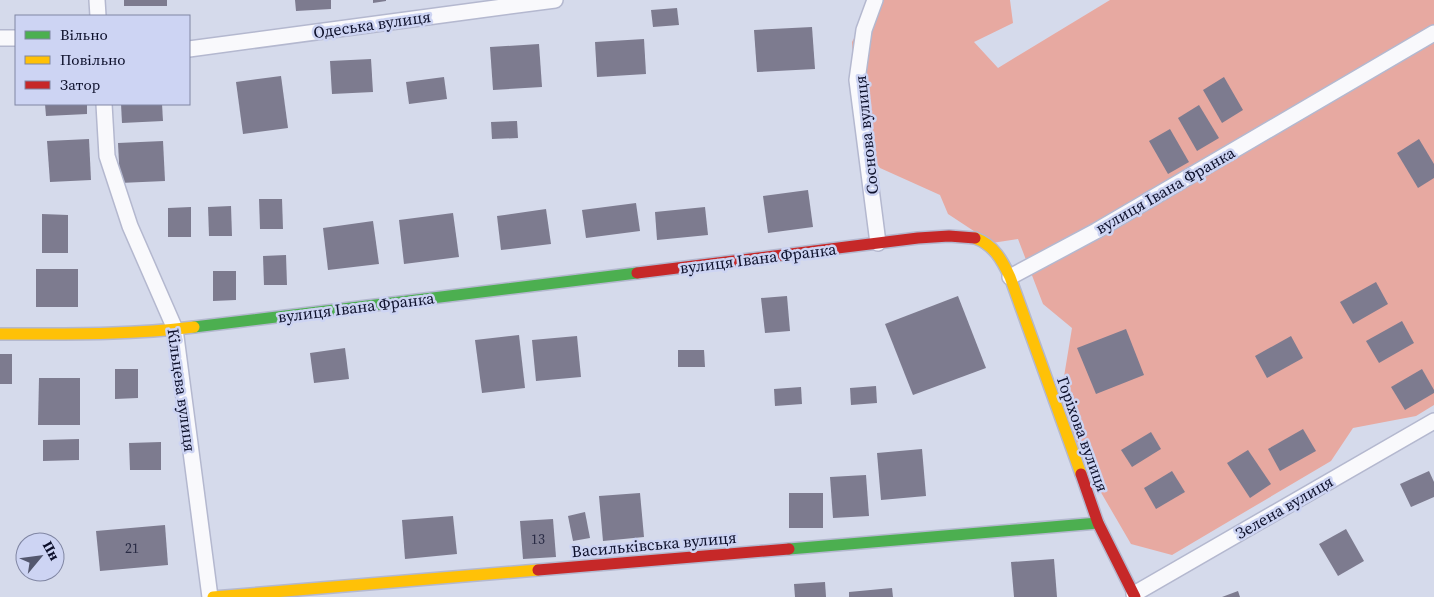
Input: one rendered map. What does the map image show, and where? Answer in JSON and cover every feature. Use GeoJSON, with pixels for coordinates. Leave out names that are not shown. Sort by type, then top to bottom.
{"type":"FeatureCollection","features":[{"type":"Feature","properties":{"kind":"street"},"geometry":{"type":"LineString","coordinates":[[97,0],[98,15]]}},
{"type":"Feature","properties":{"kind":"street","name":"Одеська вулиця"},"geometry":{"type":"LineString","coordinates":[[190,49],[555,0]]}},
{"type":"Feature","properties":{"kind":"street","name":"Соснова вулиця"},"geometry":{"type":"LineString","coordinates":[[875,0],[864,30],[857,80],[878,243]]}},
{"type":"Feature","properties":{"kind":"street","name":"вулиця Івана Франка"},"geometry":{"type":"LineString","coordinates":[[0,334],[85,334],[175,329],[878,243],[954,236],[971,237],[986,242],[999,257],[1010,277],[1096,231],[1434,33]]}},
{"type":"Feature","properties":{"kind":"street"},"geometry":{"type":"LineString","coordinates":[[0,38],[15,38]]}},
{"type":"Feature","properties":{"kind":"street","name":"Кільцева вулиця"},"geometry":{"type":"LineString","coordinates":[[104,105],[107,156],[130,226],[175,329],[212,597]]}},
{"type":"Feature","properties":{"kind":"street","name":"Горіхова вулиця"},"geometry":{"type":"LineString","coordinates":[[1010,277],[1098,523],[1135,596]]}},
{"type":"Feature","properties":{"kind":"street","name":"Зелена вулиця"},"geometry":{"type":"LineString","coordinates":[[1135,596],[1434,421]]}},
{"type":"Feature","properties":{"kind":"street","name":"Васильківська вулиця"},"geometry":{"type":"LineString","coordinates":[[212,597],[1098,523]]}},
{"type":"Feature","properties":{"kind":"shaded area"},"geometry":{"type":"Polygon","coordinates":[[[875,0],[1010,0],[1013,23],[974,42],[998,68],[1110,0],[1434,0],[1434,405],[1416,416],[1353,428],[1331,461],[1172,555],[1131,544],[1078,453],[1059,407],[1072,328],[1043,304],[1018,239],[992,243],[948,214],[940,195],[880,168],[857,135],[852,42],[875,0]]]}},
{"type":"Feature","properties":{"kind":"building"},"geometry":{"type":"Polygon","coordinates":[[[124,0],[167,0],[167,6],[124,6],[124,0]]]}},
{"type":"Feature","properties":{"kind":"building"},"geometry":{"type":"Polygon","coordinates":[[[295,0],[331,0],[331,9],[296,11],[295,0]]]}},
{"type":"Feature","properties":{"kind":"building"},"geometry":{"type":"Polygon","coordinates":[[[373,0],[386,0],[386,1],[373,3],[373,0]]]}},
{"type":"Feature","properties":{"kind":"building"},"geometry":{"type":"Polygon","coordinates":[[[677,8],[679,25],[653,27],[651,10],[677,8]]]}},
{"type":"Feature","properties":{"kind":"building"},"geometry":{"type":"Polygon","coordinates":[[[812,27],[815,69],[757,72],[754,30],[812,27]]]}},
{"type":"Feature","properties":{"kind":"building"},"geometry":{"type":"Polygon","coordinates":[[[644,39],[646,74],[597,77],[595,42],[644,39]]]}},
{"type":"Feature","properties":{"kind":"building"},"geometry":{"type":"Polygon","coordinates":[[[539,44],[542,87],[493,90],[490,47],[539,44]]]}},
{"type":"Feature","properties":{"kind":"building"},"geometry":{"type":"Polygon","coordinates":[[[371,59],[373,92],[332,94],[330,61],[371,59]]]}},
{"type":"Feature","properties":{"kind":"building"},"geometry":{"type":"Polygon","coordinates":[[[281,76],[288,128],[243,134],[236,82],[281,76]]]}},
{"type":"Feature","properties":{"kind":"building"},"geometry":{"type":"Polygon","coordinates":[[[444,77],[447,99],[409,104],[406,82],[444,77]]]}},
{"type":"Feature","properties":{"kind":"building"},"geometry":{"type":"Polygon","coordinates":[[[1224,77],[1243,110],[1222,123],[1203,90],[1224,77]]]}},
{"type":"Feature","properties":{"kind":"building"},"geometry":{"type":"Polygon","coordinates":[[[45,105],[87,105],[87,114],[46,116],[45,105]]]}},
{"type":"Feature","properties":{"kind":"building"},"geometry":{"type":"Polygon","coordinates":[[[121,105],[162,105],[163,121],[122,123],[121,105]]]}},
{"type":"Feature","properties":{"kind":"building"},"geometry":{"type":"Polygon","coordinates":[[[1199,105],[1219,138],[1197,151],[1178,118],[1199,105]]]}},
{"type":"Feature","properties":{"kind":"building"},"geometry":{"type":"Polygon","coordinates":[[[517,121],[518,138],[492,139],[491,122],[517,121]]]}},
{"type":"Feature","properties":{"kind":"building"},"geometry":{"type":"Polygon","coordinates":[[[1170,129],[1189,162],[1168,174],[1149,141],[1170,129]]]}},
{"type":"Feature","properties":{"kind":"building"},"geometry":{"type":"Polygon","coordinates":[[[89,139],[91,180],[50,182],[47,141],[89,139]]]}},
{"type":"Feature","properties":{"kind":"building"},"geometry":{"type":"Polygon","coordinates":[[[1419,139],[1434,164],[1434,178],[1418,188],[1397,153],[1419,139]]]}},
{"type":"Feature","properties":{"kind":"building"},"geometry":{"type":"Polygon","coordinates":[[[163,141],[165,181],[120,183],[118,143],[163,141]]]}},
{"type":"Feature","properties":{"kind":"building"},"geometry":{"type":"Polygon","coordinates":[[[808,190],[813,227],[768,233],[763,196],[808,190]]]}},
{"type":"Feature","properties":{"kind":"building"},"geometry":{"type":"Polygon","coordinates":[[[259,199],[282,199],[283,229],[260,229],[259,199]]]}},
{"type":"Feature","properties":{"kind":"building"},"geometry":{"type":"Polygon","coordinates":[[[636,203],[640,231],[586,238],[582,210],[636,203]]]}},
{"type":"Feature","properties":{"kind":"building"},"geometry":{"type":"Polygon","coordinates":[[[231,206],[232,236],[209,236],[208,207],[231,206]]]}},
{"type":"Feature","properties":{"kind":"building"},"geometry":{"type":"Polygon","coordinates":[[[191,207],[191,237],[168,237],[168,208],[191,207]]]}},
{"type":"Feature","properties":{"kind":"building"},"geometry":{"type":"Polygon","coordinates":[[[705,207],[708,235],[657,240],[655,212],[705,207]]]}},
{"type":"Feature","properties":{"kind":"building"},"geometry":{"type":"Polygon","coordinates":[[[546,209],[551,244],[501,250],[497,216],[546,209]]]}},
{"type":"Feature","properties":{"kind":"building"},"geometry":{"type":"Polygon","coordinates":[[[453,213],[459,257],[404,264],[399,220],[453,213]]]}},
{"type":"Feature","properties":{"kind":"building"},"geometry":{"type":"Polygon","coordinates":[[[42,214],[68,215],[68,253],[42,253],[42,214]]]}},
{"type":"Feature","properties":{"kind":"building"},"geometry":{"type":"Polygon","coordinates":[[[373,221],[379,264],[328,270],[323,228],[373,221]]]}},
{"type":"Feature","properties":{"kind":"building"},"geometry":{"type":"Polygon","coordinates":[[[286,255],[287,285],[264,285],[263,256],[286,255]]]}},
{"type":"Feature","properties":{"kind":"building"},"geometry":{"type":"Polygon","coordinates":[[[36,269],[78,269],[78,307],[36,307],[36,269]]]}},
{"type":"Feature","properties":{"kind":"building"},"geometry":{"type":"Polygon","coordinates":[[[213,271],[236,271],[236,300],[213,301],[213,271]]]}},
{"type":"Feature","properties":{"kind":"building"},"geometry":{"type":"Polygon","coordinates":[[[1376,282],[1388,304],[1353,324],[1340,302],[1376,282]]]}},
{"type":"Feature","properties":{"kind":"building"},"geometry":{"type":"Polygon","coordinates":[[[787,296],[790,331],[765,333],[761,298],[787,296]]]}},
{"type":"Feature","properties":{"kind":"building"},"geometry":{"type":"Polygon","coordinates":[[[958,296],[986,368],[913,395],[885,324],[958,296]]]}},
{"type":"Feature","properties":{"kind":"building"},"geometry":{"type":"Polygon","coordinates":[[[1402,321],[1414,343],[1379,363],[1366,341],[1402,321]]]}},
{"type":"Feature","properties":{"kind":"building"},"geometry":{"type":"Polygon","coordinates":[[[1126,329],[1144,375],[1096,394],[1077,348],[1126,329]]]}},
{"type":"Feature","properties":{"kind":"building"},"geometry":{"type":"Polygon","coordinates":[[[519,335],[525,388],[482,393],[475,340],[519,335]]]}},
{"type":"Feature","properties":{"kind":"building"},"geometry":{"type":"Polygon","coordinates":[[[577,336],[581,377],[536,381],[532,340],[577,336]]]}},
{"type":"Feature","properties":{"kind":"building"},"geometry":{"type":"Polygon","coordinates":[[[1291,336],[1303,358],[1267,378],[1255,356],[1291,336]]]}},
{"type":"Feature","properties":{"kind":"building"},"geometry":{"type":"Polygon","coordinates":[[[345,348],[349,379],[314,383],[310,353],[345,348]]]}},
{"type":"Feature","properties":{"kind":"building"},"geometry":{"type":"Polygon","coordinates":[[[678,350],[704,350],[705,367],[678,367],[678,350]]]}},
{"type":"Feature","properties":{"kind":"building"},"geometry":{"type":"Polygon","coordinates":[[[0,354],[12,354],[12,384],[0,384],[0,354]]]}},
{"type":"Feature","properties":{"kind":"building"},"geometry":{"type":"Polygon","coordinates":[[[115,369],[138,369],[138,398],[115,399],[115,369]]]}},
{"type":"Feature","properties":{"kind":"building"},"geometry":{"type":"Polygon","coordinates":[[[1422,369],[1434,393],[1405,410],[1391,387],[1422,369]]]}},
{"type":"Feature","properties":{"kind":"building"},"geometry":{"type":"Polygon","coordinates":[[[39,378],[80,378],[80,425],[38,425],[39,378]]]}},
{"type":"Feature","properties":{"kind":"building"},"geometry":{"type":"Polygon","coordinates":[[[876,386],[877,403],[851,405],[850,388],[876,386]]]}},
{"type":"Feature","properties":{"kind":"building"},"geometry":{"type":"Polygon","coordinates":[[[801,387],[802,404],[775,406],[774,389],[801,387]]]}},
{"type":"Feature","properties":{"kind":"building"},"geometry":{"type":"Polygon","coordinates":[[[1303,429],[1316,451],[1280,471],[1268,449],[1303,429]]]}},
{"type":"Feature","properties":{"kind":"building"},"geometry":{"type":"Polygon","coordinates":[[[1151,432],[1161,449],[1132,467],[1121,450],[1151,432]]]}},
{"type":"Feature","properties":{"kind":"building"},"geometry":{"type":"Polygon","coordinates":[[[79,439],[79,460],[43,461],[43,440],[79,439]]]}},
{"type":"Feature","properties":{"kind":"building"},"geometry":{"type":"Polygon","coordinates":[[[161,442],[161,470],[130,470],[129,443],[161,442]]]}},
{"type":"Feature","properties":{"kind":"building"},"geometry":{"type":"Polygon","coordinates":[[[922,449],[926,496],[881,500],[877,453],[922,449]]]}},
{"type":"Feature","properties":{"kind":"building"},"geometry":{"type":"Polygon","coordinates":[[[1248,450],[1271,484],[1250,498],[1227,463],[1248,450]]]}},
{"type":"Feature","properties":{"kind":"building"},"geometry":{"type":"Polygon","coordinates":[[[1172,471],[1185,492],[1156,509],[1144,488],[1172,471]]]}},
{"type":"Feature","properties":{"kind":"building"},"geometry":{"type":"Polygon","coordinates":[[[1429,471],[1434,482],[1434,497],[1411,507],[1400,484],[1429,471]]]}},
{"type":"Feature","properties":{"kind":"building"},"geometry":{"type":"Polygon","coordinates":[[[866,475],[869,516],[833,518],[830,477],[866,475]]]}},
{"type":"Feature","properties":{"kind":"building"},"geometry":{"type":"Polygon","coordinates":[[[640,493],[644,537],[603,541],[599,496],[640,493]]]}},
{"type":"Feature","properties":{"kind":"building"},"geometry":{"type":"Polygon","coordinates":[[[789,493],[823,493],[823,528],[789,528],[789,493]]]}},
{"type":"Feature","properties":{"kind":"building"},"geometry":{"type":"Polygon","coordinates":[[[585,512],[590,538],[573,541],[568,516],[585,512]]]}},
{"type":"Feature","properties":{"kind":"building"},"geometry":{"type":"Polygon","coordinates":[[[453,516],[457,554],[405,559],[402,520],[453,516]]]}},
{"type":"Feature","properties":{"kind":"building"},"geometry":{"type":"Polygon","coordinates":[[[553,519],[556,557],[523,559],[520,521],[553,519]]]}},
{"type":"Feature","properties":{"kind":"building"},"geometry":{"type":"Polygon","coordinates":[[[165,525],[168,565],[100,571],[96,531],[165,525]]]}},
{"type":"Feature","properties":{"kind":"building"},"geometry":{"type":"Polygon","coordinates":[[[1346,529],[1364,561],[1338,576],[1319,544],[1346,529]]]}},
{"type":"Feature","properties":{"kind":"building"},"geometry":{"type":"Polygon","coordinates":[[[1054,559],[1057,597],[1014,597],[1011,562],[1054,559]]]}},
{"type":"Feature","properties":{"kind":"building"},"geometry":{"type":"Polygon","coordinates":[[[825,582],[826,597],[795,597],[794,584],[825,582]]]}},
{"type":"Feature","properties":{"kind":"building"},"geometry":{"type":"Polygon","coordinates":[[[892,588],[893,597],[849,597],[849,592],[892,588]]]}},
{"type":"Feature","properties":{"kind":"building"},"geometry":{"type":"Polygon","coordinates":[[[1238,591],[1240,597],[1222,597],[1238,591]]]}},
{"type":"Feature","properties":{"kind":"traffic: fast"},"geometry":{"type":"LineString","coordinates":[[194,327],[637,273]]}},
{"type":"Feature","properties":{"kind":"traffic: fast"},"geometry":{"type":"LineString","coordinates":[[789,549],[1098,523]]}},
{"type":"Feature","properties":{"kind":"traffic: slow"},"geometry":{"type":"LineString","coordinates":[[975,238],[992,249],[1010,277],[1081,474]]}},
{"type":"Feature","properties":{"kind":"traffic: slow"},"geometry":{"type":"LineString","coordinates":[[0,334],[122,333],[194,327]]}},
{"type":"Feature","properties":{"kind":"traffic: slow"},"geometry":{"type":"LineString","coordinates":[[213,597],[538,570]]}},
{"type":"Feature","properties":{"kind":"traffic: jam"},"geometry":{"type":"LineString","coordinates":[[637,273],[918,238],[949,236],[975,238]]}},
{"type":"Feature","properties":{"kind":"traffic: jam"},"geometry":{"type":"LineString","coordinates":[[1081,474],[1098,523],[1135,597]]}},
{"type":"Feature","properties":{"kind":"traffic: jam"},"geometry":{"type":"LineString","coordinates":[[538,570],[789,549]]}}]}
